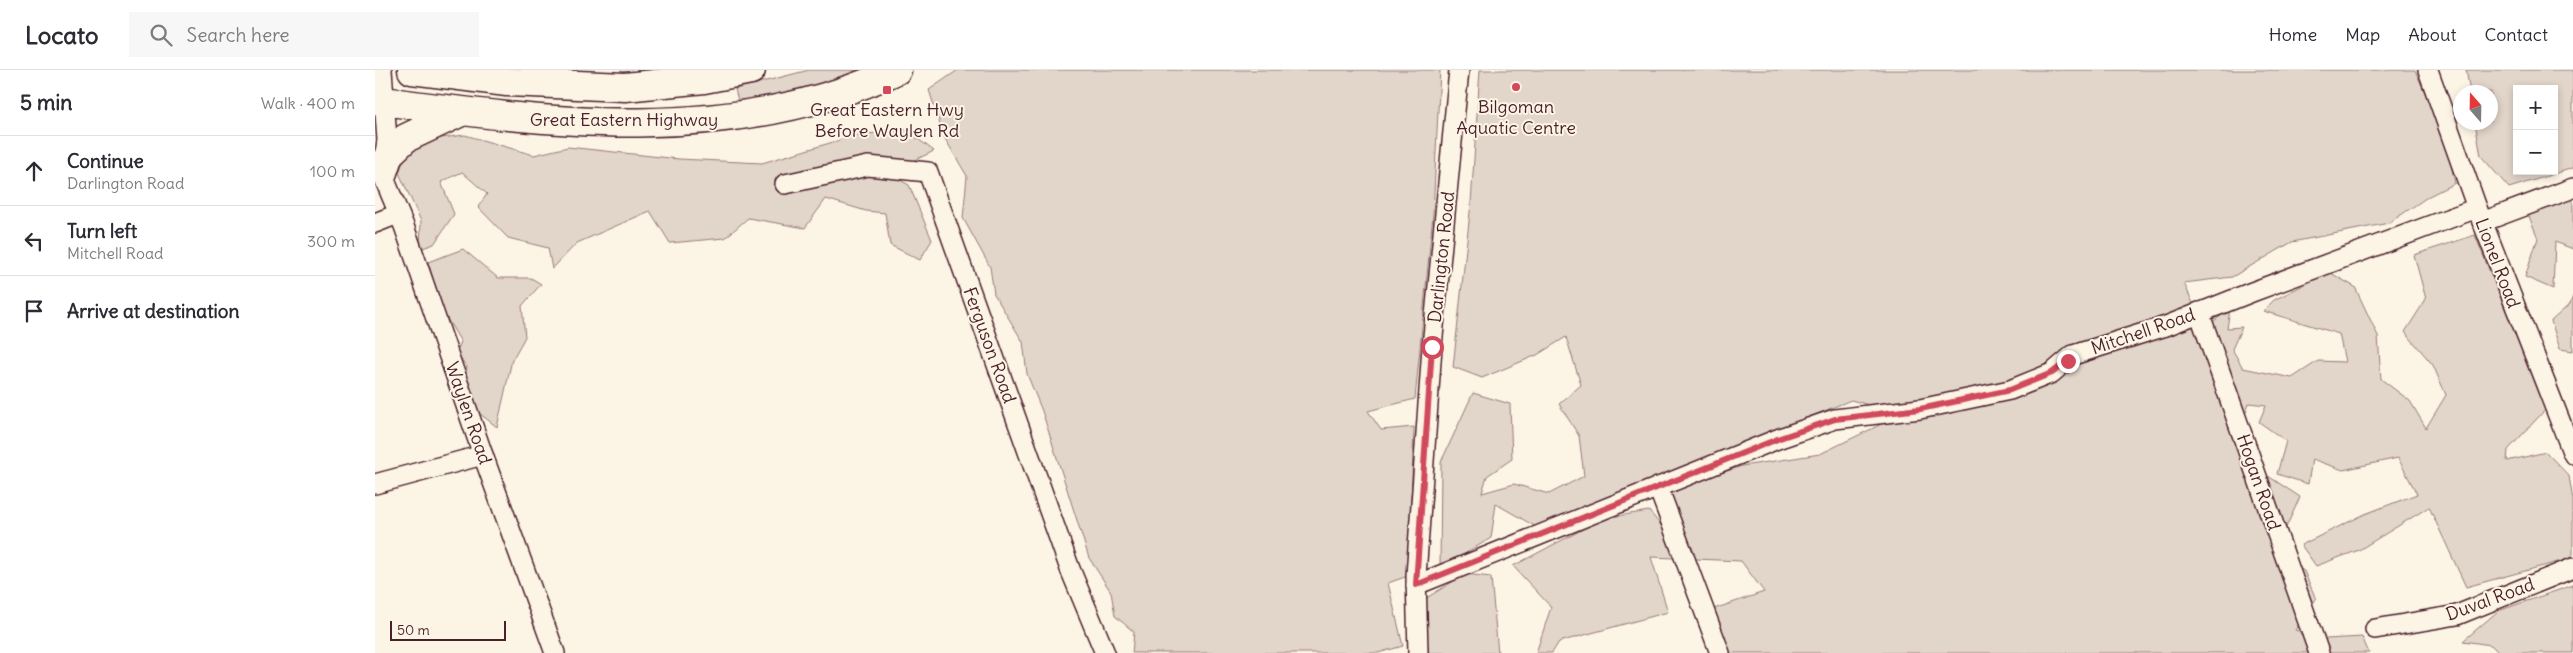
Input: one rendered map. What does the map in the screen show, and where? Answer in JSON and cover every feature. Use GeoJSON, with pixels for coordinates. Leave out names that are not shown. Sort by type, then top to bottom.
{"type":"FeatureCollection","features":[{"type":"Feature","properties":{"kind":"highway","name":"Great Eastern Highway"},"geometry":{"type":"LineString","coordinates":[[412,70],[507,82],[625,87],[704,79],[751,70]]}},
{"type":"Feature","properties":{"kind":"highway","name":"Great Eastern Highway"},"geometry":{"type":"LineString","coordinates":[[380,101],[549,121],[654,122],[728,119],[792,107],[841,93],[897,70]]}},
{"type":"Feature","properties":{"kind":"highway"},"geometry":{"type":"LineString","coordinates":[[379,165],[406,138],[461,112]]}},
{"type":"Feature","properties":{"kind":"street","name":"Waylen Road"},"geometry":{"type":"LineString","coordinates":[[382,70],[380,101],[387,140],[379,165],[404,226],[483,455],[555,653]]}},
{"type":"Feature","properties":{"kind":"street","name":"Darlington Road"},"geometry":{"type":"LineString","coordinates":[[1418,653],[1416,585],[1432,347],[1459,70]]}},
{"type":"Feature","properties":{"kind":"street","name":"Lionel Road"},"geometry":{"type":"LineString","coordinates":[[2427,70],[2479,215],[2573,454]]}},
{"type":"Feature","properties":{"kind":"street","name":"Ferguson Road"},"geometry":{"type":"LineString","coordinates":[[785,184],[869,166],[928,172],[1070,569],[1105,653]]}},
{"type":"Feature","properties":{"kind":"street","name":"Mitchell Road"},"geometry":{"type":"LineString","coordinates":[[1416,585],[1780,438],[1835,419],[1920,409],[2010,390],[2052,373],[2073,355],[2166,326],[2199,312],[2479,215],[2573,188]]}},
{"type":"Feature","properties":{"kind":"street"},"geometry":{"type":"LineString","coordinates":[[375,223],[398,214]]}},
{"type":"Feature","properties":{"kind":"street","name":"Hogan Road"},"geometry":{"type":"LineString","coordinates":[[2199,312],[2319,653]]}},
{"type":"Feature","properties":{"kind":"street"},"geometry":{"type":"LineString","coordinates":[[375,484],[483,455]]}},
{"type":"Feature","properties":{"kind":"street"},"geometry":{"type":"LineString","coordinates":[[1657,487],[1720,653]]}},
{"type":"Feature","properties":{"kind":"street","name":"Duval Road"},"geometry":{"type":"LineString","coordinates":[[2375,628],[2457,614],[2573,568]]}},
{"type":"Feature","properties":{"kind":"shaded area"},"geometry":{"type":"Polygon","coordinates":[[[809,70],[862,70],[825,85],[762,103],[738,101],[735,89],[809,70]]]}},
{"type":"Feature","properties":{"kind":"shaded area"},"geometry":{"type":"Polygon","coordinates":[[[958,70],[1440,70],[1433,214],[1415,399],[1368,411],[1381,430],[1414,427],[1408,576],[1388,583],[1403,646],[1378,653],[1132,653],[1134,632],[1115,616],[1111,592],[1089,558],[1042,411],[1027,374],[1023,342],[994,294],[990,267],[963,218],[967,176],[944,137],[929,90],[958,70]]]}},
{"type":"Feature","properties":{"kind":"shaded area"},"geometry":{"type":"Polygon","coordinates":[[[1480,70],[2415,70],[2446,141],[2455,183],[2429,196],[2389,223],[2292,242],[2232,277],[2184,283],[2195,308],[2210,324],[2230,309],[2227,328],[2242,327],[2232,349],[2243,368],[2292,378],[2318,361],[2345,362],[2339,334],[2263,311],[2274,300],[2329,272],[2355,287],[2378,336],[2381,379],[2410,401],[2426,428],[2446,395],[2433,365],[2405,332],[2426,299],[2414,255],[2475,235],[2546,409],[2508,450],[2507,461],[2546,452],[2569,476],[2573,500],[2573,555],[2569,559],[2466,587],[2429,507],[2359,550],[2316,566],[2301,545],[2365,514],[2417,494],[2398,458],[2343,470],[2312,459],[2308,484],[2277,474],[2286,441],[2259,422],[2266,405],[2249,403],[2238,436],[2262,472],[2300,497],[2284,532],[2285,559],[2304,571],[2316,599],[2295,630],[2326,639],[2362,637],[2369,653],[1716,653],[1705,612],[1764,592],[1741,561],[1651,557],[1668,612],[1559,642],[1552,653],[1536,653],[1551,607],[1513,566],[1604,518],[1649,511],[1669,535],[1661,493],[1742,466],[1820,454],[1902,414],[1851,400],[1538,528],[1496,504],[1491,538],[1440,569],[1441,462],[1473,393],[1510,404],[1512,459],[1487,476],[1482,493],[1514,484],[1549,494],[1584,476],[1579,436],[1559,404],[1581,385],[1566,337],[1537,355],[1482,378],[1453,367],[1471,203],[1480,70]]]}},
{"type":"Feature","properties":{"kind":"shaded area"},"geometry":{"type":"Polygon","coordinates":[[[2466,70],[2573,70],[2573,168],[2558,173],[2558,85],[2513,85],[2513,175],[2551,175],[2509,188],[2481,156],[2476,130],[2498,130],[2498,85],[2469,85],[2466,70]]]}},
{"type":"Feature","properties":{"kind":"shaded area"},"geometry":{"type":"Polygon","coordinates":[[[906,130],[934,151],[913,161],[881,169],[909,185],[932,240],[920,260],[890,245],[885,213],[866,211],[826,199],[805,228],[748,218],[725,238],[670,243],[650,211],[577,243],[552,269],[548,248],[508,238],[478,207],[487,194],[462,172],[441,182],[454,214],[434,244],[420,249],[421,221],[399,173],[410,142],[465,135],[534,155],[568,147],[679,159],[762,163],[857,135],[906,130]]]}},
{"type":"Feature","properties":{"kind":"shaded area"},"geometry":{"type":"Polygon","coordinates":[[[2573,195],[2573,249],[2555,242],[2553,289],[2525,277],[2538,238],[2528,214],[2573,195]]]}},
{"type":"Feature","properties":{"kind":"shaded area"},"geometry":{"type":"Polygon","coordinates":[[[463,249],[498,278],[531,278],[541,284],[522,306],[525,337],[512,360],[497,427],[475,410],[465,382],[467,367],[456,353],[461,342],[442,310],[428,262],[463,249]]]}},
{"type":"Feature","properties":{"kind":"shaded area"},"geometry":{"type":"Polygon","coordinates":[[[2573,296],[2573,351],[2560,349],[2551,321],[2570,304],[2573,296]]]}},
{"type":"Feature","properties":{"kind":"shaded area"},"geometry":{"type":"Polygon","coordinates":[[[1465,574],[1491,577],[1498,653],[1429,653],[1420,602],[1465,574]]]}},
{"type":"Feature","properties":{"kind":"shaded area"},"geometry":{"type":"Polygon","coordinates":[[[2573,585],[2573,653],[2499,653],[2491,645],[2463,641],[2498,611],[2573,585]]]}},
{"type":"Feature","properties":{"kind":"place","name":"Bilgoman Aquatic Centre"},"geometry":{"type":"Point","coordinates":[1516,87]}},
{"type":"Feature","properties":{"kind":"place","name":"Great Eastern Hwy Before Waylen Rd"},"geometry":{"type":"Point","coordinates":[887,90]}},
{"type":"Feature","properties":{"kind":"route"},"geometry":{"type":"LineString","coordinates":[[1432,347],[1416,585],[1780,438],[1835,419],[1920,409],[2010,390],[2052,373],[2068,361]]}}]}
